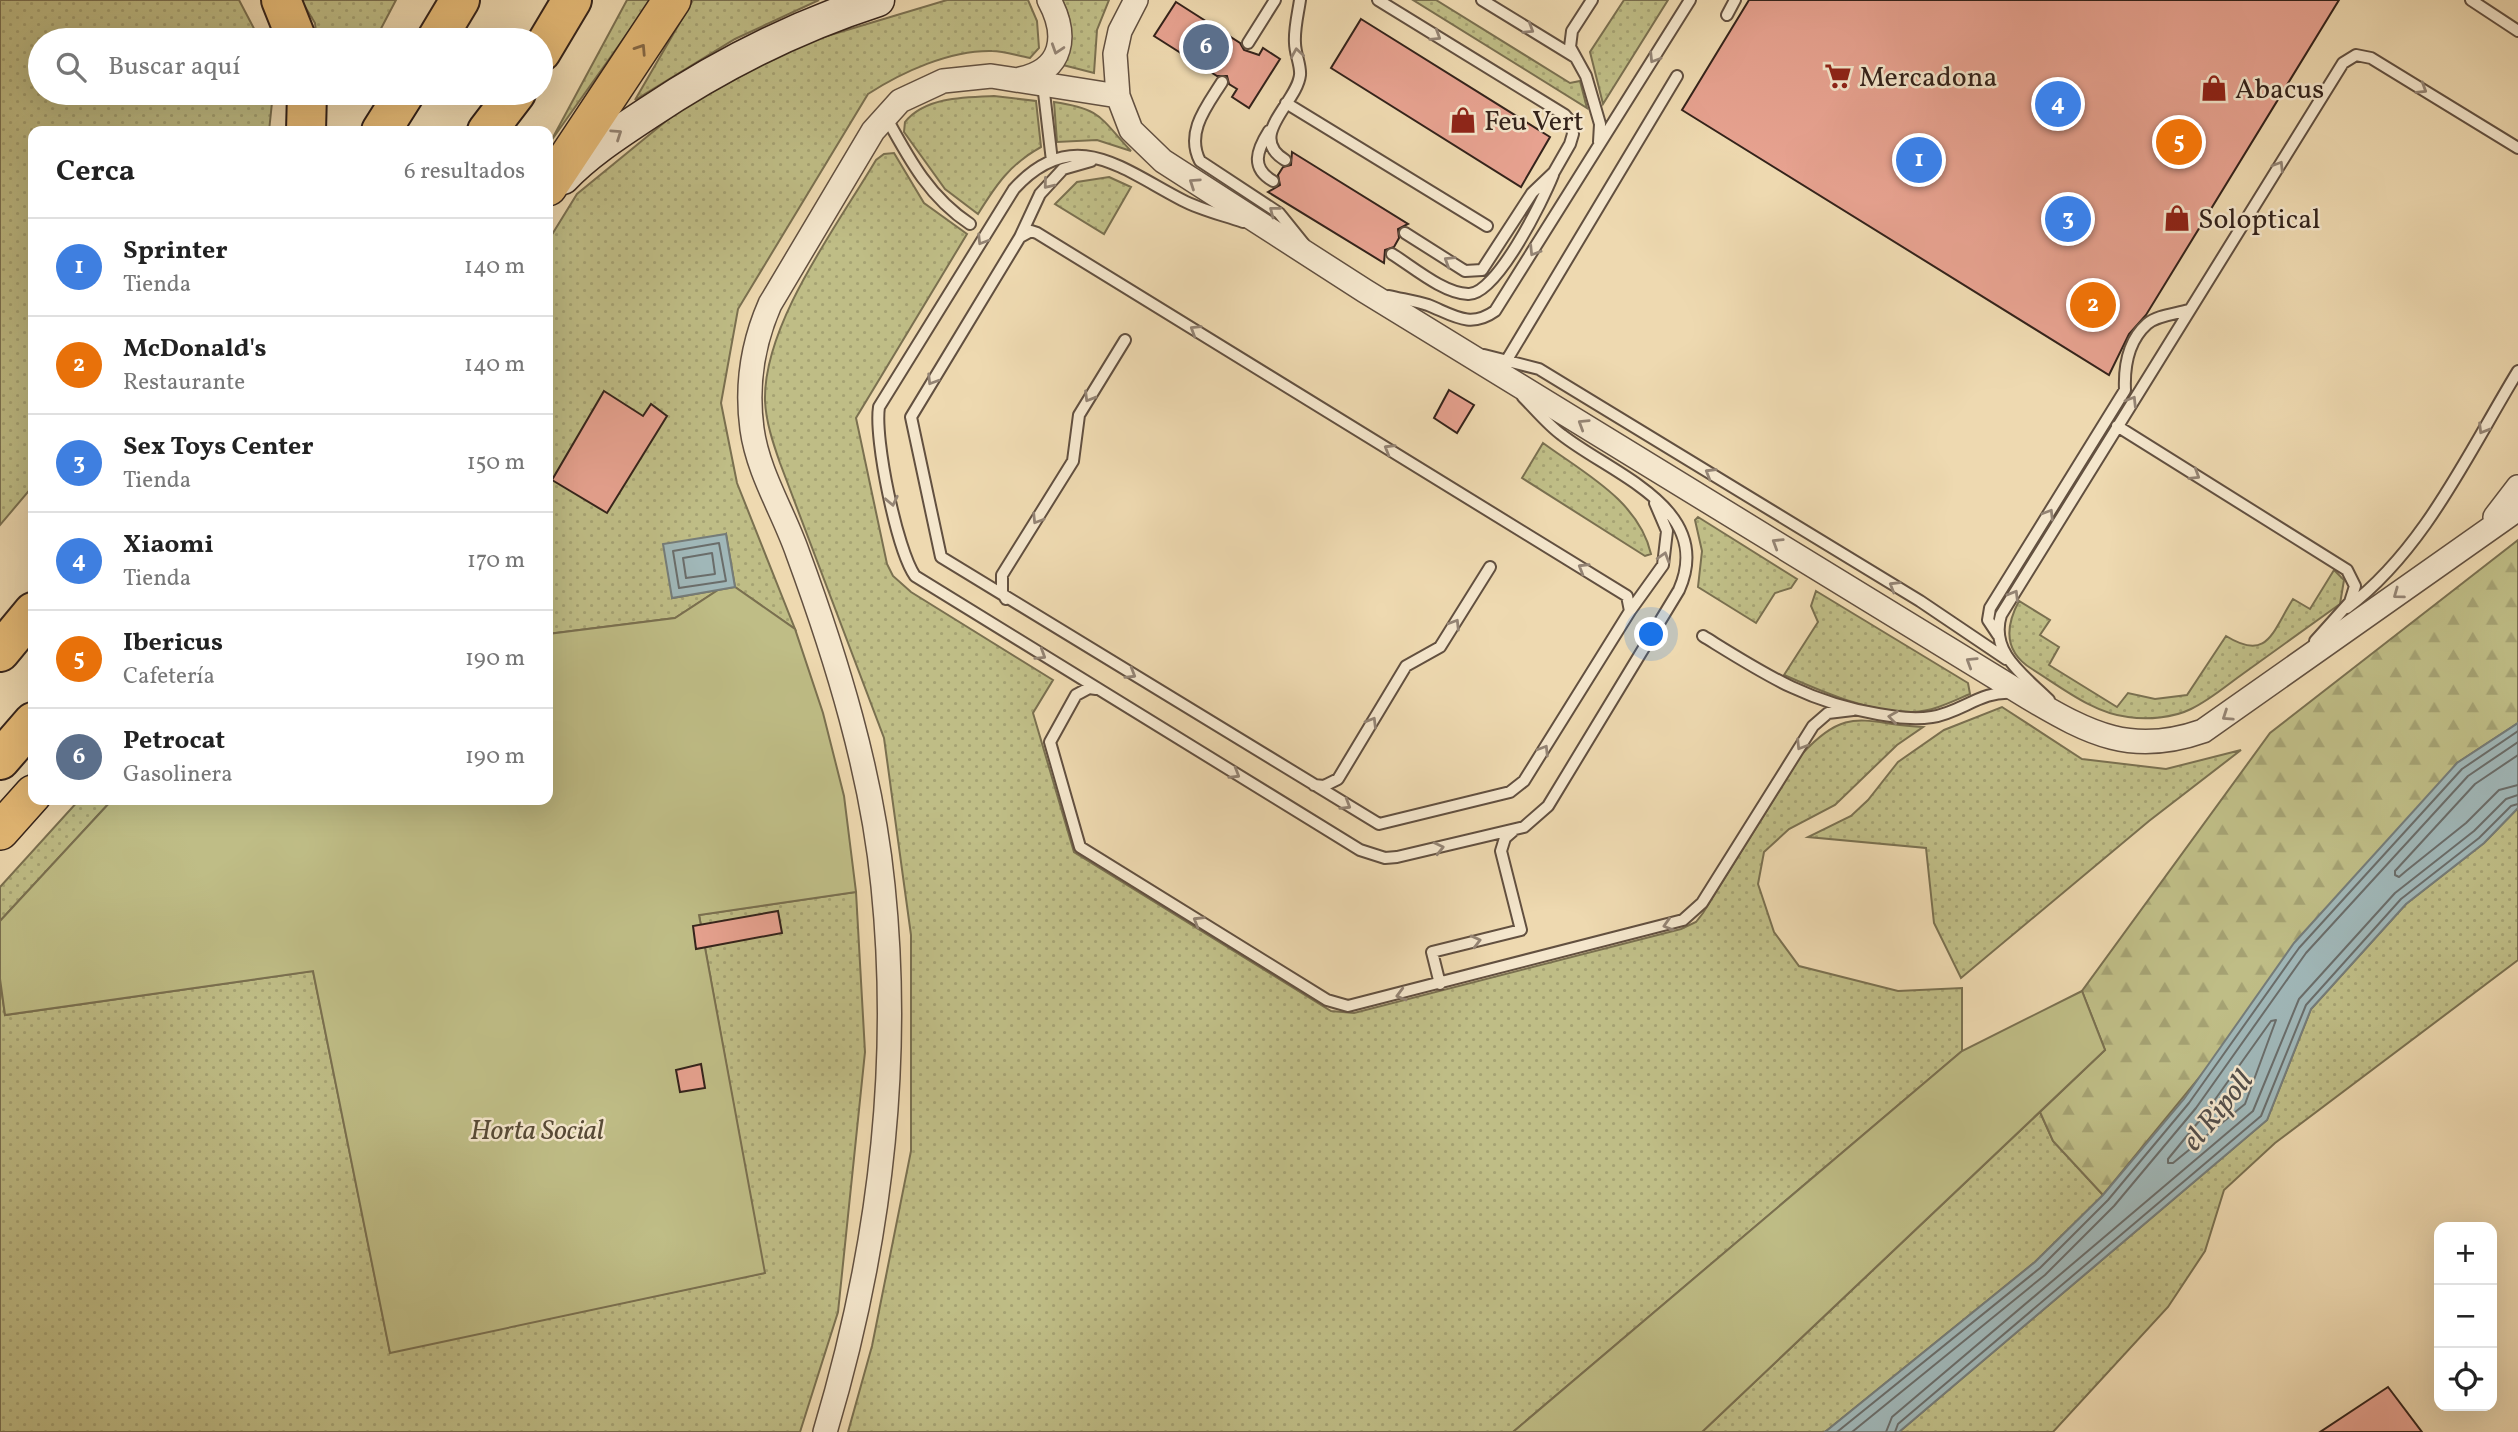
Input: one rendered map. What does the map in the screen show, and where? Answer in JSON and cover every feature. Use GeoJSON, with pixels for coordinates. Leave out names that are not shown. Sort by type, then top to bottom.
{"type":"FeatureCollection","features":[{"type":"Feature","properties":{"kind":"highway"},"geometry":{"type":"LineString","coordinates":[[281,0],[292,28]]}},
{"type":"Feature","properties":{"kind":"highway"},"geometry":{"type":"LineString","coordinates":[[416,28],[431,0]]}},
{"type":"Feature","properties":{"kind":"highway"},"geometry":{"type":"LineString","coordinates":[[443,28],[460,0]]}},
{"type":"Feature","properties":{"kind":"highway"},"geometry":{"type":"LineString","coordinates":[[525,28],[543,0]]}},
{"type":"Feature","properties":{"kind":"highway"},"geometry":{"type":"LineString","coordinates":[[553,32],[572,0]]}},
{"type":"Feature","properties":{"kind":"highway"},"geometry":{"type":"LineString","coordinates":[[306,126],[307,105]]}},
{"type":"Feature","properties":{"kind":"highway"},"geometry":{"type":"LineString","coordinates":[[367,126],[378,105]]}},
{"type":"Feature","properties":{"kind":"highway"},"geometry":{"type":"LineString","coordinates":[[384,126],[397,105]]}},
{"type":"Feature","properties":{"kind":"highway"},"geometry":{"type":"LineString","coordinates":[[463,126],[476,105]]}},
{"type":"Feature","properties":{"kind":"highway"},"geometry":{"type":"LineString","coordinates":[[490,126],[507,105]]}},
{"type":"Feature","properties":{"kind":"highway"},"geometry":{"type":"LineString","coordinates":[[0,652],[28,618]]}},
{"type":"Feature","properties":{"kind":"highway"},"geometry":{"type":"LineString","coordinates":[[0,760],[28,728]]}},
{"type":"Feature","properties":{"kind":"main road"},"geometry":{"type":"LineString","coordinates":[[553,179],[672,0]]}},
{"type":"Feature","properties":{"kind":"main road"},"geometry":{"type":"LineString","coordinates":[[0,831],[28,800]]}},
{"type":"Feature","properties":{"kind":"street"},"geometry":{"type":"LineString","coordinates":[[553,190],[595,149],[702,77],[788,32],[878,0]]}},
{"type":"Feature","properties":{"kind":"street"},"geometry":{"type":"LineString","coordinates":[[1020,79],[1042,73],[1057,54],[1060,29],[1049,0]]}},
{"type":"Feature","properties":{"kind":"street"},"geometry":{"type":"LineString","coordinates":[[1136,0],[1121,31],[1115,54],[1118,96],[1131,130],[1146,146],[1192,182],[1459,348],[1502,367],[2076,726],[2120,740],[2162,742],[2183,738],[2221,721],[2518,509]]}},
{"type":"Feature","properties":{"kind":"street"},"geometry":{"type":"LineString","coordinates":[[825,1432],[853,1332],[873,1237],[886,1126],[889,977],[883,886],[873,815],[855,738],[798,553],[761,463],[752,432],[749,394],[751,364],[759,328],[771,304],[885,114],[900,101],[943,81],[979,77],[1020,79],[1118,96]]}},
{"type":"Feature","properties":{"kind":"street"},"geometry":{"type":"LineString","coordinates":[[2454,555],[2488,525],[2518,487]]}},
{"type":"Feature","properties":{"kind":"lane"},"geometry":{"type":"LineString","coordinates":[[1248,43],[1275,0]]}},
{"type":"Feature","properties":{"kind":"lane"},"geometry":{"type":"LineString","coordinates":[[1273,181],[1260,172],[1257,163],[1260,145],[1299,78],[1294,38],[1300,0]]}},
{"type":"Feature","properties":{"kind":"lane"},"geometry":{"type":"LineString","coordinates":[[1378,0],[1565,115],[1571,122],[1573,134],[1543,199],[1494,279],[1481,291],[1467,295],[1450,289],[1392,254]]}},
{"type":"Feature","properties":{"kind":"lane"},"geometry":{"type":"LineString","coordinates":[[1482,0],[1576,58]]}},
{"type":"Feature","properties":{"kind":"lane"},"geometry":{"type":"LineString","coordinates":[[1592,0],[1570,38],[1576,58],[1586,76],[1600,124],[1596,150]]}},
{"type":"Feature","properties":{"kind":"lane"},"geometry":{"type":"LineString","coordinates":[[1365,291],[1428,306],[1459,319],[1477,320],[1488,316],[1502,302],[1690,0]]}},
{"type":"Feature","properties":{"kind":"lane"},"geometry":{"type":"LineString","coordinates":[[1727,15],[1735,0]]}},
{"type":"Feature","properties":{"kind":"lane"},"geometry":{"type":"LineString","coordinates":[[2471,0],[2518,31]]}},
{"type":"Feature","properties":{"kind":"lane"},"geometry":{"type":"LineString","coordinates":[[1998,635],[2001,615],[2349,57],[2363,55],[2371,58],[2518,148]]}},
{"type":"Feature","properties":{"kind":"lane"},"geometry":{"type":"LineString","coordinates":[[1502,367],[1677,76]]}},
{"type":"Feature","properties":{"kind":"lane"},"geometry":{"type":"LineString","coordinates":[[1222,82],[1196,128],[1194,141],[1200,161],[1279,213],[1319,262]]}},
{"type":"Feature","properties":{"kind":"lane"},"geometry":{"type":"LineString","coordinates":[[1044,83],[1052,161]]}},
{"type":"Feature","properties":{"kind":"lane"},"geometry":{"type":"LineString","coordinates":[[1286,103],[1487,226]]}},
{"type":"Feature","properties":{"kind":"lane"},"geometry":{"type":"LineString","coordinates":[[885,114],[929,189],[948,209],[970,224]]}},
{"type":"Feature","properties":{"kind":"lane"},"geometry":{"type":"LineString","coordinates":[[1274,123],[1271,146],[1285,160]]}},
{"type":"Feature","properties":{"kind":"lane"},"geometry":{"type":"LineString","coordinates":[[1272,233],[1184,201],[1131,169],[1089,156],[1052,161],[1027,174],[1014,189],[884,396],[877,421],[877,435],[904,554],[915,576],[1371,855],[1397,858],[1515,830],[1536,819],[1548,806],[1683,580],[1687,552],[1681,526],[1648,494],[1560,434],[1502,367]]}},
{"type":"Feature","properties":{"kind":"lane"},"geometry":{"type":"LineString","coordinates":[[1131,169],[1097,161],[1063,169],[1040,194],[1020,237],[911,417],[941,557],[1006,598],[1379,824],[1518,788],[1630,611],[1654,579],[1666,553],[1665,522],[1648,494]]}},
{"type":"Feature","properties":{"kind":"lane"},"geometry":{"type":"LineString","coordinates":[[1405,233],[1465,271],[1482,271],[1532,192],[1554,172]]}},
{"type":"Feature","properties":{"kind":"lane"},"geometry":{"type":"LineString","coordinates":[[1020,237],[1031,231],[1037,233],[1100,271],[1628,596],[1630,611]]}},
{"type":"Feature","properties":{"kind":"lane"},"geometry":{"type":"LineString","coordinates":[[2076,726],[2004,654],[1998,635],[1988,621],[1990,608],[2125,390],[2124,366],[2127,355],[2146,325],[2189,310]]}},
{"type":"Feature","properties":{"kind":"lane"},"geometry":{"type":"LineString","coordinates":[[1006,598],[1000,584],[1002,575],[1073,461],[1079,415],[1125,340]]}},
{"type":"Feature","properties":{"kind":"lane"},"geometry":{"type":"LineString","coordinates":[[1502,367],[1539,369],[1920,601],[2011,662]]}},
{"type":"Feature","properties":{"kind":"lane"},"geometry":{"type":"LineString","coordinates":[[2340,614],[2372,589],[2416,539],[2518,371]]}},
{"type":"Feature","properties":{"kind":"lane"},"geometry":{"type":"LineString","coordinates":[[2117,426],[2347,570],[2355,586],[2350,602],[2283,677]]}},
{"type":"Feature","properties":{"kind":"lane"},"geometry":{"type":"LineString","coordinates":[[1314,785],[1324,786],[1338,779],[1406,666],[1440,647],[1490,567]]}},
{"type":"Feature","properties":{"kind":"lane"},"geometry":{"type":"LineString","coordinates":[[1703,636],[1789,689],[1853,710],[1915,719],[1945,714],[1995,693],[2029,698]]}},
{"type":"Feature","properties":{"kind":"lane"},"geometry":{"type":"LineString","coordinates":[[1099,690],[1089,688],[1080,691],[1061,719],[1051,742],[1080,846],[1337,1005],[1359,1005],[1683,920],[1702,903],[1813,726],[1828,713],[1853,710]]}},
{"type":"Feature","properties":{"kind":"lane"},"geometry":{"type":"LineString","coordinates":[[1440,984],[1432,952],[1521,930],[1507,877],[1502,844],[1515,830]]}},
{"type":"Feature","properties":{"kind":"green space"},"geometry":{"type":"Polygon","coordinates":[[[0,0],[239,0],[254,28],[28,28],[28,105],[272,105],[270,126],[28,126],[28,492],[0,525],[0,0]]]}},
{"type":"Feature","properties":{"kind":"green space"},"geometry":{"type":"Polygon","coordinates":[[[301,0],[396,0],[381,28],[316,28],[301,0]]]}},
{"type":"Feature","properties":{"kind":"green space"},"geometry":{"type":"Polygon","coordinates":[[[627,0],[651,0],[553,138],[627,0]]]}},
{"type":"Feature","properties":{"kind":"green space"},"geometry":{"type":"Polygon","coordinates":[[[693,0],[819,0],[735,39],[635,100],[693,0]]]}},
{"type":"Feature","properties":{"kind":"green space"},"geometry":{"type":"Polygon","coordinates":[[[947,0],[1028,0],[1037,21],[1039,48],[1030,58],[992,51],[943,58],[911,70],[868,94],[738,309],[721,403],[737,483],[795,629],[735,587],[726,534],[673,598],[718,590],[675,618],[553,633],[553,233],[577,194],[682,108],[797,45],[947,0]]]}},
{"type":"Feature","properties":{"kind":"green space"},"geometry":{"type":"Polygon","coordinates":[[[1062,0],[1109,0],[1097,30],[1094,73],[1063,65],[1071,32],[1062,0]]]}},
{"type":"Feature","properties":{"kind":"green space"},"geometry":{"type":"Polygon","coordinates":[[[1413,0],[1436,0],[1570,83],[1580,81],[1587,108],[1413,0]]]}},
{"type":"Feature","properties":{"kind":"green space"},"geometry":{"type":"Polygon","coordinates":[[[1624,0],[1668,0],[1603,104],[1590,52],[1624,0]]]}},
{"type":"Feature","properties":{"kind":"green space"},"geometry":{"type":"Polygon","coordinates":[[[994,96],[1036,101],[1041,147],[1005,176],[978,214],[945,189],[904,132],[905,122],[913,114],[934,103],[958,98],[994,96]]]}},
{"type":"Feature","properties":{"kind":"green space"},"geometry":{"type":"Polygon","coordinates":[[[1054,102],[1082,108],[1099,117],[1131,151],[1097,140],[1057,142],[1054,102]]]}},
{"type":"Feature","properties":{"kind":"green space"},"geometry":{"type":"Polygon","coordinates":[[[894,153],[924,203],[967,234],[856,418],[887,564],[893,576],[911,592],[1053,680],[1033,713],[1074,852],[1331,1011],[1354,1013],[1681,929],[1696,922],[1802,754],[1818,738],[1832,728],[1858,721],[1923,727],[1897,745],[1835,805],[1789,829],[1764,852],[1758,884],[1774,932],[1799,966],[1898,991],[1962,988],[1962,1051],[1513,1432],[848,1432],[872,1346],[911,1151],[911,935],[884,738],[780,463],[768,425],[765,401],[768,371],[776,340],[805,276],[876,160],[884,154],[894,153]]]}},
{"type":"Feature","properties":{"kind":"green space"},"geometry":{"type":"Polygon","coordinates":[[[1109,177],[1131,187],[1104,234],[1055,204],[1077,182],[1109,177]]]}},
{"type":"Feature","properties":{"kind":"green space"},"geometry":{"type":"Polygon","coordinates":[[[1543,443],[1592,477],[1622,503],[1645,535],[1651,554],[1645,556],[1522,478],[1543,443]]]}},
{"type":"Feature","properties":{"kind":"green space"},"geometry":{"type":"Polygon","coordinates":[[[1698,517],[1797,579],[1791,588],[1775,593],[1756,623],[1698,587],[1702,551],[1695,520],[1698,517]]]}},
{"type":"Feature","properties":{"kind":"green space"},"geometry":{"type":"Polygon","coordinates":[[[2518,540],[2518,723],[2457,763],[2103,1195],[2053,1141],[2040,1112],[2105,1050],[2082,991],[2270,733],[2518,540]]]}},
{"type":"Feature","properties":{"kind":"green space"},"geometry":{"type":"Polygon","coordinates":[[[2334,570],[2344,580],[2340,604],[2205,701],[2184,712],[2168,716],[2128,717],[2090,705],[2023,662],[2012,647],[2011,620],[2019,601],[2050,620],[2040,635],[2059,647],[2049,665],[2117,707],[2128,693],[2155,699],[2187,695],[2226,636],[2251,646],[2267,640],[2293,599],[2310,609],[2334,570]]]}},
{"type":"Feature","properties":{"kind":"green space","name":"Horta Social"},"geometry":{"type":"Polygon","coordinates":[[[735,587],[795,629],[823,713],[844,796],[856,892],[699,915],[765,1273],[390,1353],[313,971],[5,1015],[0,979],[0,921],[107,805],[553,805],[553,633],[675,618],[718,590],[735,587]]]}},
{"type":"Feature","properties":{"kind":"green space"},"geometry":{"type":"Polygon","coordinates":[[[1816,591],[1968,683],[1970,694],[1928,710],[1897,711],[1847,700],[1784,675],[1818,622],[1811,606],[1816,591]]]}},
{"type":"Feature","properties":{"kind":"green space"},"geometry":{"type":"Polygon","coordinates":[[[2002,707],[2082,759],[2166,769],[2241,750],[2149,821],[1961,978],[1934,923],[1926,848],[1808,837],[1851,816],[1868,800],[1898,762],[1944,730],[2002,707]]]}},
{"type":"Feature","properties":{"kind":"green space"},"geometry":{"type":"Polygon","coordinates":[[[74,805],[107,805],[0,921],[0,887],[74,805]]]}},
{"type":"Feature","properties":{"kind":"green space"},"geometry":{"type":"Polygon","coordinates":[[[2518,808],[2518,960],[2275,1143],[2224,1190],[2205,1251],[2168,1307],[2053,1432],[1899,1432],[2267,1120],[2311,1009],[2406,904],[2484,843],[2518,808]]]}},
{"type":"Feature","properties":{"kind":"green space"},"geometry":{"type":"Polygon","coordinates":[[[856,892],[865,1052],[838,1312],[800,1432],[0,1432],[0,979],[5,1015],[313,971],[390,1352],[764,1273],[699,915],[856,892]]]}},
{"type":"Feature","properties":{"kind":"green space"},"geometry":{"type":"Polygon","coordinates":[[[2082,991],[2105,1050],[1702,1432],[1513,1432],[1962,1051],[2082,991]]]}},
{"type":"Feature","properties":{"kind":"green space"},"geometry":{"type":"Polygon","coordinates":[[[2040,1112],[2053,1141],[2103,1195],[2035,1262],[1825,1432],[1702,1432],[2040,1112]]]}},
{"type":"Feature","properties":{"kind":"water"},"geometry":{"type":"Polygon","coordinates":[[[726,534],[735,587],[672,598],[663,544],[726,534]]]}},
{"type":"Feature","properties":{"kind":"water","name":"el Ripoll"},"geometry":{"type":"Polygon","coordinates":[[[2518,723],[2518,808],[2484,843],[2406,904],[2311,1009],[2267,1120],[1899,1432],[1825,1432],[2035,1262],[2103,1195],[2184,1099],[2294,943],[2457,763],[2518,723]]]}},
{"type":"Feature","properties":{"kind":"building"},"geometry":{"type":"Polygon","coordinates":[[[1749,0],[2339,0],[2146,315],[2129,334],[2109,375],[1682,110],[1749,0]]]}},
{"type":"Feature","properties":{"kind":"building"},"geometry":{"type":"Polygon","coordinates":[[[1176,2],[1240,43],[1244,50],[1259,55],[1263,48],[1280,59],[1249,108],[1232,97],[1237,89],[1229,84],[1227,76],[1217,76],[1154,36],[1176,2]]]}},
{"type":"Feature","properties":{"kind":"building"},"geometry":{"type":"Polygon","coordinates":[[[1361,19],[1550,137],[1521,187],[1331,68],[1361,19]]]}},
{"type":"Feature","properties":{"kind":"building"},"geometry":{"type":"Polygon","coordinates":[[[1292,152],[1408,224],[1398,229],[1399,238],[1394,247],[1385,250],[1384,263],[1268,192],[1280,185],[1278,175],[1283,167],[1291,165],[1292,152]]]}},
{"type":"Feature","properties":{"kind":"building"},"geometry":{"type":"Polygon","coordinates":[[[1449,390],[1474,405],[1457,433],[1434,418],[1449,390]]]}},
{"type":"Feature","properties":{"kind":"building"},"geometry":{"type":"Polygon","coordinates":[[[604,391],[643,416],[651,404],[667,416],[607,513],[553,478],[604,391]]]}},
{"type":"Feature","properties":{"kind":"building"},"geometry":{"type":"Polygon","coordinates":[[[778,911],[782,933],[696,949],[693,926],[778,911]]]}},
{"type":"Feature","properties":{"kind":"building"},"geometry":{"type":"Polygon","coordinates":[[[701,1064],[705,1088],[680,1092],[676,1070],[701,1064]]]}},
{"type":"Feature","properties":{"kind":"building"},"geometry":{"type":"Polygon","coordinates":[[[2388,1387],[2422,1432],[2320,1432],[2388,1387]]]}},
{"type":"Feature","properties":{"kind":"place","name":"Petrocat"},"geometry":{"type":"Point","coordinates":[1206,47]}},
{"type":"Feature","properties":{"kind":"place","name":"Mercadona"},"geometry":{"type":"Point","coordinates":[1838,76]}},
{"type":"Feature","properties":{"kind":"place","name":"Abacus"},"geometry":{"type":"Point","coordinates":[2214,88]}},
{"type":"Feature","properties":{"kind":"place","name":"Xiaomi"},"geometry":{"type":"Point","coordinates":[2058,104]}},
{"type":"Feature","properties":{"kind":"place","name":"Feu Vert"},"geometry":{"type":"Point","coordinates":[1463,120]}},
{"type":"Feature","properties":{"kind":"place","name":"Ibericus"},"geometry":{"type":"Point","coordinates":[2179,142]}},
{"type":"Feature","properties":{"kind":"place","name":"Sprinter"},"geometry":{"type":"Point","coordinates":[1919,160]}},
{"type":"Feature","properties":{"kind":"place","name":"Soloptical"},"geometry":{"type":"Point","coordinates":[2177,218]}},
{"type":"Feature","properties":{"kind":"place","name":"Sex Toys Center"},"geometry":{"type":"Point","coordinates":[2068,219]}},
{"type":"Feature","properties":{"kind":"place","name":"McDonald's"},"geometry":{"type":"Point","coordinates":[2093,305]}}]}
